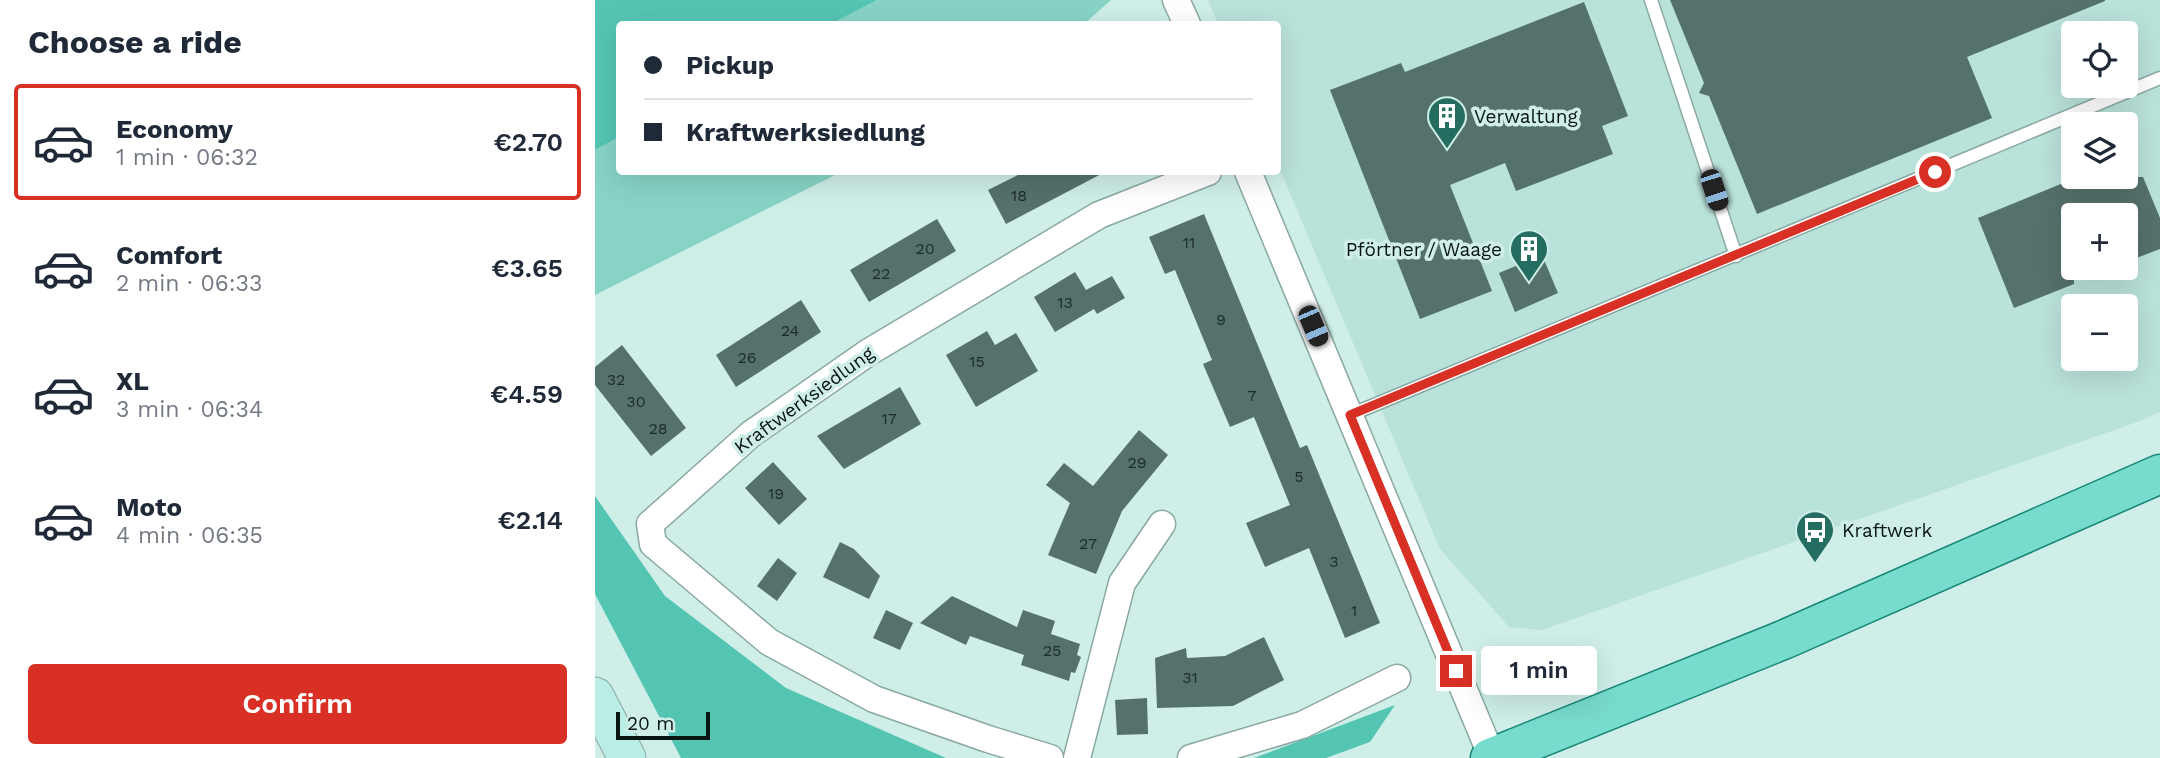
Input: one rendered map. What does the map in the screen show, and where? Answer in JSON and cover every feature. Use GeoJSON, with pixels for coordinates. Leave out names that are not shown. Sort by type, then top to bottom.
{"type":"FeatureCollection","features":[{"type":"Feature","properties":{"kind":"main road"},"geometry":{"type":"LineString","coordinates":[[1491,758],[1783,640],[2160,474]]}},
{"type":"Feature","properties":{"kind":"main road"},"geometry":{"type":"LineString","coordinates":[[595,696],[627,758]]}},
{"type":"Feature","properties":{"kind":"street"},"geometry":{"type":"LineString","coordinates":[[1176,0],[1186,21]]}},
{"type":"Feature","properties":{"kind":"street","name":"Kraftwerksiedlung"},"geometry":{"type":"LineString","coordinates":[[1050,758],[874,699],[769,642],[653,544],[650,524],[751,434],[869,352],[1099,215],[1199,175]]}},
{"type":"Feature","properties":{"kind":"street"},"geometry":{"type":"LineString","coordinates":[[1249,175],[1491,758]]}},
{"type":"Feature","properties":{"kind":"street"},"geometry":{"type":"LineString","coordinates":[[1077,758],[1122,583],[1161,524]]}},
{"type":"Feature","properties":{"kind":"street"},"geometry":{"type":"LineString","coordinates":[[1191,758],[1302,725],[1398,678]]}},
{"type":"Feature","properties":{"kind":"lane"},"geometry":{"type":"LineString","coordinates":[[1651,0],[1736,256]]}},
{"type":"Feature","properties":{"kind":"lane"},"geometry":{"type":"LineString","coordinates":[[1350,415],[2160,78]]}},
{"type":"Feature","properties":{"kind":"shaded area"},"geometry":{"type":"Polygon","coordinates":[[[1208,0],[2160,0],[2160,412],[1542,630],[1509,627],[1440,549],[1281,172],[1281,21],[1217,21],[1208,0]]]}},
{"type":"Feature","properties":{"kind":"green space"},"geometry":{"type":"Polygon","coordinates":[[[595,0],[877,0],[837,21],[616,21],[616,139],[595,150],[595,0]]]}},
{"type":"Feature","properties":{"kind":"green space"},"geometry":{"type":"Polygon","coordinates":[[[877,0],[1111,0],[1087,21],[837,21],[877,0]]]}},
{"type":"Feature","properties":{"kind":"green space"},"geometry":{"type":"Polygon","coordinates":[[[616,139],[616,175],[835,175],[595,295],[595,150],[616,139]]]}},
{"type":"Feature","properties":{"kind":"green space"},"geometry":{"type":"Polygon","coordinates":[[[595,496],[665,596],[786,688],[946,758],[681,758],[595,594],[595,496]]]}},
{"type":"Feature","properties":{"kind":"green space"},"geometry":{"type":"Polygon","coordinates":[[[1395,705],[1370,742],[1326,758],[1254,758],[1395,705]]]}},
{"type":"Feature","properties":{"kind":"building"},"geometry":{"type":"Polygon","coordinates":[[[1670,0],[2105,1],[1967,57],[1992,118],[1757,214],[1709,96],[1699,93],[1704,83],[1670,0]]]}},
{"type":"Feature","properties":{"kind":"building","name":"Verwaltung"},"geometry":{"type":"Polygon","coordinates":[[[1584,2],[1628,116],[1602,126],[1613,154],[1516,191],[1505,163],[1450,185],[1492,291],[1420,319],[1330,90],[1401,63],[1405,72],[1584,2]]]}},
{"type":"Feature","properties":{"kind":"building"},"geometry":{"type":"Polygon","coordinates":[[[1018,175],[1099,175],[1006,224],[988,190],[1018,175]]]}},
{"type":"Feature","properties":{"kind":"building"},"geometry":{"type":"Polygon","coordinates":[[[2138,177],[2143,177],[2160,218],[2160,249],[2138,257],[2138,203],[2061,203],[2061,280],[2074,280],[2074,284],[2014,308],[1978,218],[2061,184],[2061,189],[2138,189],[2138,177]]]}},
{"type":"Feature","properties":{"kind":"building"},"geometry":{"type":"Polygon","coordinates":[[[1204,214],[1300,448],[1307,445],[1380,623],[1345,638],[1309,548],[1265,567],[1246,523],[1290,505],[1254,417],[1230,427],[1203,364],[1212,360],[1175,270],[1165,274],[1149,237],[1204,214]]]}},
{"type":"Feature","properties":{"kind":"building"},"geometry":{"type":"Polygon","coordinates":[[[937,219],[956,251],[869,302],[850,270],[937,219]]]}},
{"type":"Feature","properties":{"kind":"building","name":"Pförtner / Waage"},"geometry":{"type":"Polygon","coordinates":[[[1542,255],[1558,293],[1515,312],[1499,273],[1542,255]]]}},
{"type":"Feature","properties":{"kind":"building"},"geometry":{"type":"Polygon","coordinates":[[[1075,272],[1086,290],[1112,276],[1125,298],[1097,314],[1094,309],[1055,332],[1034,297],[1075,272]]]}},
{"type":"Feature","properties":{"kind":"building"},"geometry":{"type":"Polygon","coordinates":[[[801,300],[821,332],[736,387],[716,355],[801,300]]]}},
{"type":"Feature","properties":{"kind":"building"},"geometry":{"type":"Polygon","coordinates":[[[987,331],[995,345],[1016,333],[1038,371],[976,407],[946,355],[987,331]]]}},
{"type":"Feature","properties":{"kind":"building"},"geometry":{"type":"Polygon","coordinates":[[[622,345],[686,428],[651,456],[595,385],[595,367],[622,345]]]}},
{"type":"Feature","properties":{"kind":"building"},"geometry":{"type":"Polygon","coordinates":[[[900,387],[921,424],[844,469],[817,436],[900,387]]]}},
{"type":"Feature","properties":{"kind":"building"},"geometry":{"type":"Polygon","coordinates":[[[1139,430],[1168,455],[1122,511],[1096,574],[1048,555],[1070,503],[1046,485],[1064,463],[1093,486],[1139,430]]]}},
{"type":"Feature","properties":{"kind":"building"},"geometry":{"type":"Polygon","coordinates":[[[773,462],[807,499],[779,525],[745,488],[773,462]]]}},
{"type":"Feature","properties":{"kind":"building"},"geometry":{"type":"Polygon","coordinates":[[[840,542],[854,549],[880,576],[869,599],[823,577],[840,542]]]}},
{"type":"Feature","properties":{"kind":"building"},"geometry":{"type":"Polygon","coordinates":[[[778,558],[797,573],[777,601],[757,586],[778,558]]]}},
{"type":"Feature","properties":{"kind":"building"},"geometry":{"type":"Polygon","coordinates":[[[952,596],[1017,627],[1023,610],[1055,621],[1051,634],[1080,644],[1077,655],[1081,657],[1075,673],[1071,672],[1069,681],[1021,665],[1024,655],[970,636],[966,645],[920,623],[952,596]]]}},
{"type":"Feature","properties":{"kind":"building"},"geometry":{"type":"Polygon","coordinates":[[[886,610],[913,623],[900,650],[873,638],[886,610]]]}},
{"type":"Feature","properties":{"kind":"building"},"geometry":{"type":"Polygon","coordinates":[[[1264,637],[1284,680],[1233,706],[1157,708],[1155,658],[1186,648],[1187,658],[1225,656],[1264,637]]]}},
{"type":"Feature","properties":{"kind":"building"},"geometry":{"type":"Polygon","coordinates":[[[1147,698],[1148,734],[1117,735],[1115,700],[1147,698]]]}},
{"type":"Feature","properties":{"kind":"place","name":"Verwaltung"},"geometry":{"type":"Point","coordinates":[1447,150]}},
{"type":"Feature","properties":{"kind":"place","name":"Pförtner / Waage"},"geometry":{"type":"Point","coordinates":[1529,283]}},
{"type":"Feature","properties":{"kind":"place","name":"Kraftwerk"},"geometry":{"type":"Point","coordinates":[1815,564]}},
{"type":"Feature","properties":{"kind":"route"},"geometry":{"type":"LineString","coordinates":[[1456,671],[1350,415],[1935,172]]}}]}
